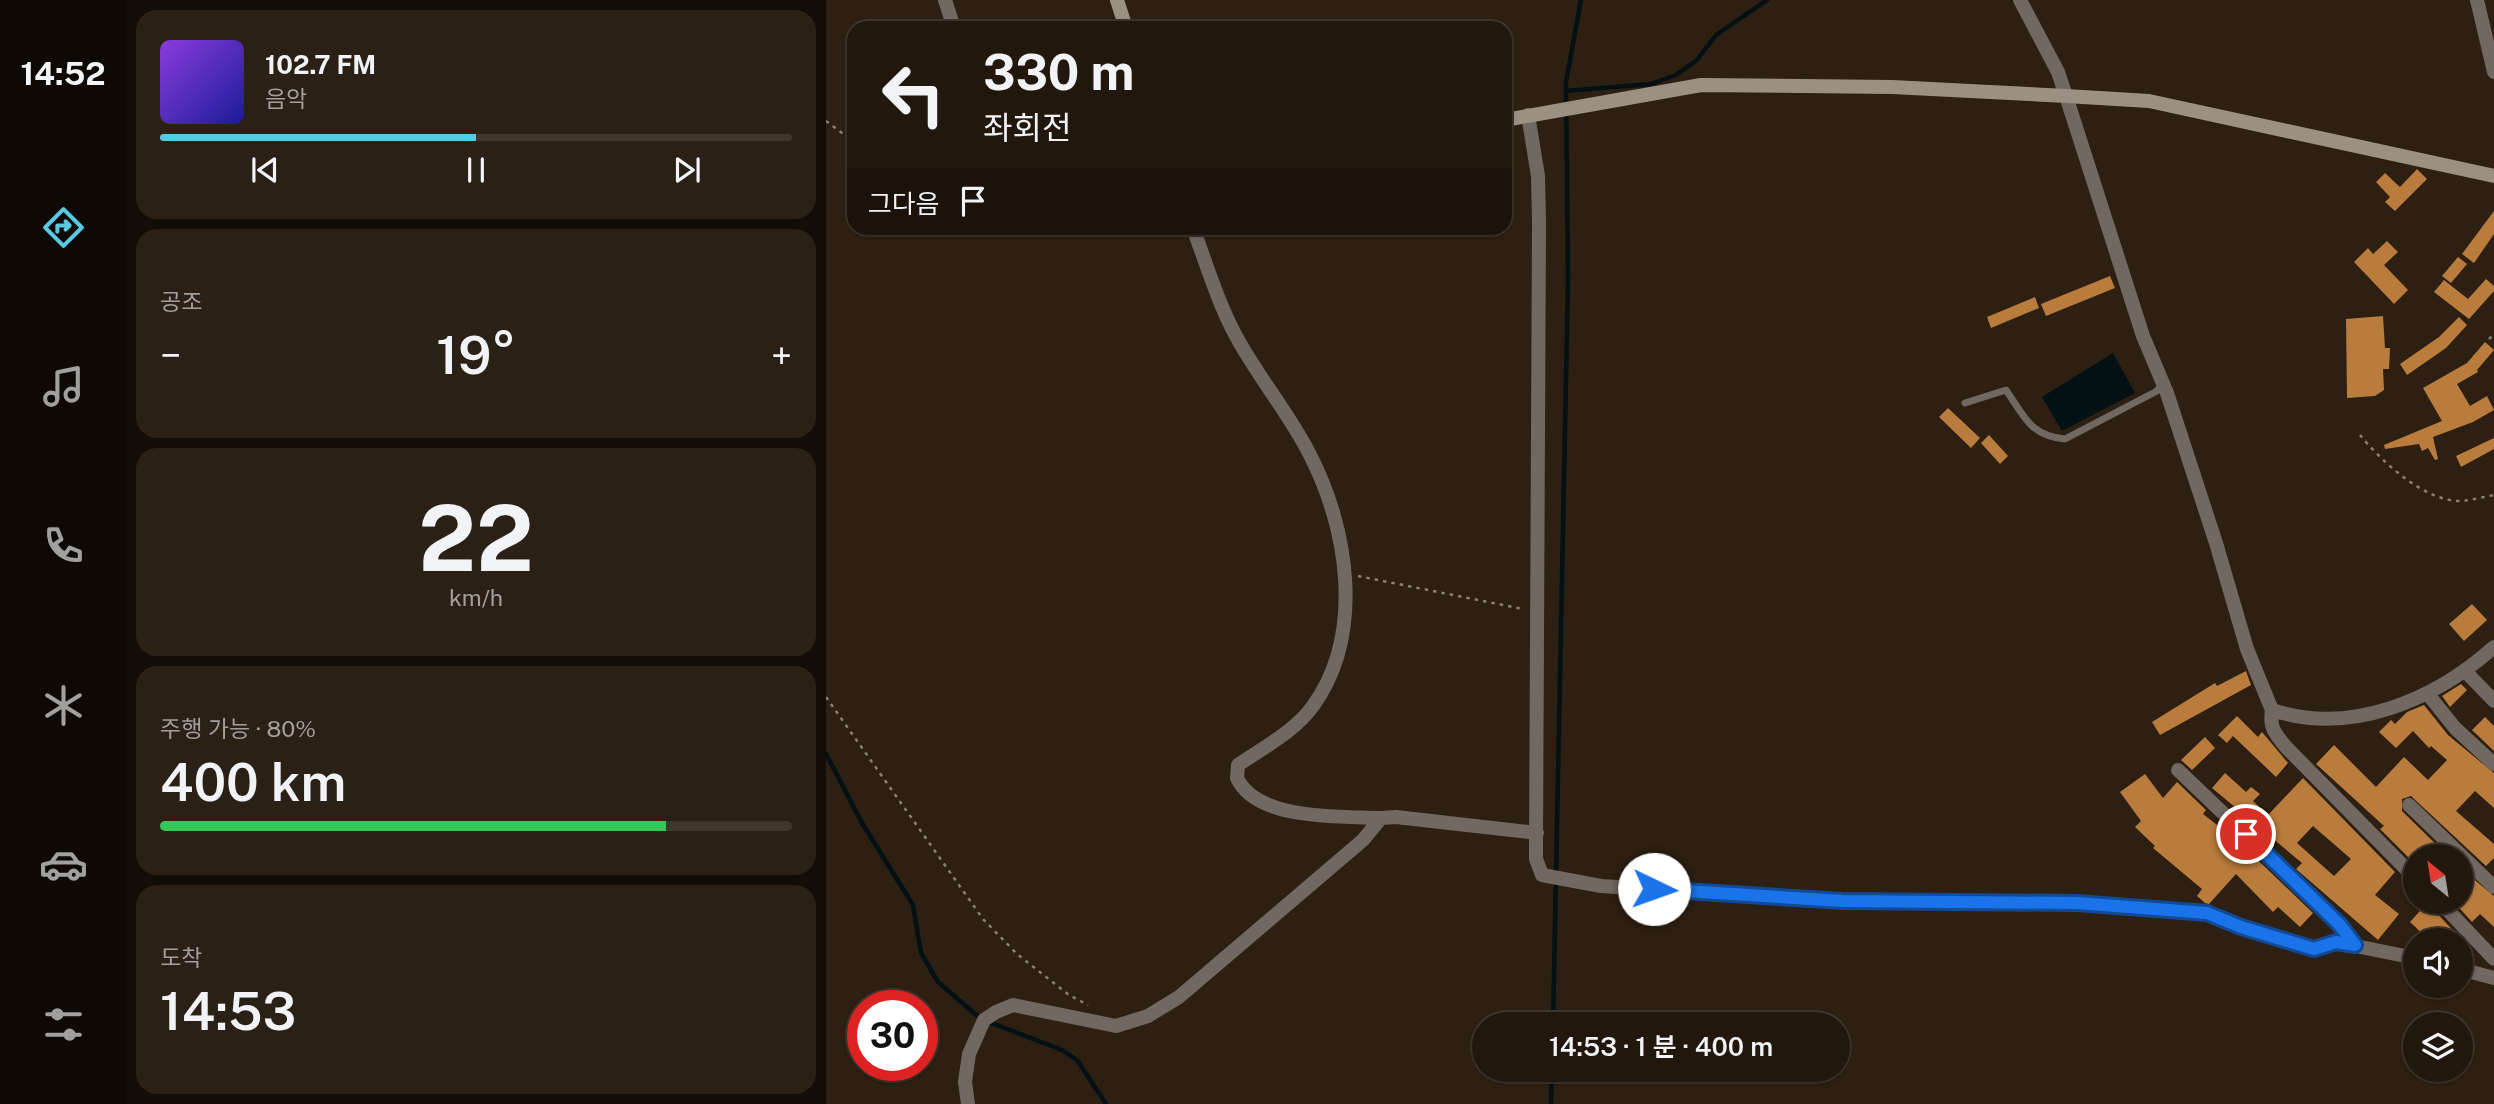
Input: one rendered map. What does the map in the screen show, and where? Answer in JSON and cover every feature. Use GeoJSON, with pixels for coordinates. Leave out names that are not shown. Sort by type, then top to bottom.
{"type":"FeatureCollection","features":[{"type":"Feature","properties":{"kind":"main road"},"geometry":{"type":"LineString","coordinates":[[1117,0],[1124,21]]}},
{"type":"Feature","properties":{"kind":"main road"},"geometry":{"type":"LineString","coordinates":[[1512,118],[1701,85],[1892,87],[2066,96],[2149,101],[2494,176]]}},
{"type":"Feature","properties":{"kind":"street"},"geometry":{"type":"LineString","coordinates":[[945,0],[952,21]]}},
{"type":"Feature","properties":{"kind":"street"},"geometry":{"type":"LineString","coordinates":[[2020,0],[2058,72],[2134,310],[2163,383],[2216,543],[2247,649],[2272,710],[2270,722],[2273,732],[2403,866]]}},
{"type":"Feature","properties":{"kind":"street"},"geometry":{"type":"LineString","coordinates":[[2477,0],[2494,72]]}},
{"type":"Feature","properties":{"kind":"street"},"geometry":{"type":"LineString","coordinates":[[1528,115],[1538,176],[1539,222],[1535,611],[1536,859],[1542,875],[1565,877],[1601,886],[1842,901],[2077,903],[2207,913],[2241,927],[2314,949],[2336,942],[2403,955]]}},
{"type":"Feature","properties":{"kind":"street"},"geometry":{"type":"LineString","coordinates":[[1196,235],[1235,336],[1311,456],[1335,525],[1346,569],[1342,638],[1325,686],[1312,707],[1292,727],[1238,765],[1237,778],[1253,797],[1285,810],[1396,817],[1537,833]]}},
{"type":"Feature","properties":{"kind":"street"},"geometry":{"type":"LineString","coordinates":[[2272,710],[2327,720],[2370,715],[2427,694],[2466,672],[2494,647]]}},
{"type":"Feature","properties":{"kind":"street"},"geometry":{"type":"LineString","coordinates":[[2466,672],[2494,701]]}},
{"type":"Feature","properties":{"kind":"street"},"geometry":{"type":"LineString","coordinates":[[2427,694],[2455,728],[2494,764]]}},
{"type":"Feature","properties":{"kind":"street"},"geometry":{"type":"LineString","coordinates":[[2178,770],[2339,924],[2355,945]]}},
{"type":"Feature","properties":{"kind":"street"},"geometry":{"type":"LineString","coordinates":[[2409,805],[2494,887]]}},
{"type":"Feature","properties":{"kind":"street"},"geometry":{"type":"LineString","coordinates":[[968,1104],[965,1082],[969,1054],[984,1020],[1013,1005],[1116,1026],[1148,1016],[1179,997],[1363,840],[1381,818]]}},
{"type":"Feature","properties":{"kind":"street"},"geometry":{"type":"LineString","coordinates":[[2452,914],[2494,959]]}},
{"type":"Feature","properties":{"kind":"street"},"geometry":{"type":"LineString","coordinates":[[2473,972],[2494,978]]}},
{"type":"Feature","properties":{"kind":"lane"},"geometry":{"type":"LineString","coordinates":[[1965,403],[2006,390],[2035,431],[2048,438],[2065,439],[2157,391],[2163,383]]}},
{"type":"Feature","properties":{"kind":"path"},"geometry":{"type":"LineString","coordinates":[[826,121],[847,137]]}},
{"type":"Feature","properties":{"kind":"path"},"geometry":{"type":"LineString","coordinates":[[2489,339],[2494,334]]}},
{"type":"Feature","properties":{"kind":"path"},"geometry":{"type":"LineString","coordinates":[[2360,435],[2382,462],[2431,494],[2458,501],[2494,495]]}},
{"type":"Feature","properties":{"kind":"path"},"geometry":{"type":"LineString","coordinates":[[1346,569],[1354,575],[1535,611]]}},
{"type":"Feature","properties":{"kind":"path"},"geometry":{"type":"LineString","coordinates":[[826,697],[931,842],[975,910],[1017,954],[1069,995],[1091,1007]]}},
{"type":"Feature","properties":{"kind":"shaded area"},"geometry":{"type":"Polygon","coordinates":[[[2113,353],[2135,393],[2062,431],[2042,397],[2113,353]]]}},
{"type":"Feature","properties":{"kind":"building"},"geometry":{"type":"Polygon","coordinates":[[[2417,169],[2427,179],[2395,211],[2385,202],[2390,197],[2376,182],[2385,173],[2400,187],[2417,169]]]}},
{"type":"Feature","properties":{"kind":"building"},"geometry":{"type":"Polygon","coordinates":[[[2494,211],[2494,234],[2474,263],[2462,254],[2494,211]]]}},
{"type":"Feature","properties":{"kind":"building"},"geometry":{"type":"Polygon","coordinates":[[[2387,241],[2398,252],[2384,265],[2408,290],[2394,304],[2354,262],[2368,248],[2373,254],[2387,241]]]}},
{"type":"Feature","properties":{"kind":"building"},"geometry":{"type":"Polygon","coordinates":[[[2458,257],[2467,264],[2451,283],[2442,276],[2458,257]]]}},
{"type":"Feature","properties":{"kind":"building"},"geometry":{"type":"Polygon","coordinates":[[[2110,276],[2115,288],[2046,316],[2041,304],[2110,276]]]}},
{"type":"Feature","properties":{"kind":"building"},"geometry":{"type":"Polygon","coordinates":[[[2486,279],[2494,286],[2494,291],[2469,319],[2434,292],[2444,280],[2468,299],[2486,279]]]}},
{"type":"Feature","properties":{"kind":"building"},"geometry":{"type":"Polygon","coordinates":[[[2035,297],[2039,308],[1991,328],[1987,317],[2035,297]]]}},
{"type":"Feature","properties":{"kind":"building"},"geometry":{"type":"Polygon","coordinates":[[[2383,316],[2385,348],[2390,348],[2389,369],[2383,369],[2384,390],[2375,396],[2347,398],[2346,319],[2383,316]]]}},
{"type":"Feature","properties":{"kind":"building"},"geometry":{"type":"Polygon","coordinates":[[[2459,317],[2467,325],[2446,348],[2407,375],[2400,364],[2439,337],[2459,317]]]}},
{"type":"Feature","properties":{"kind":"building"},"geometry":{"type":"Polygon","coordinates":[[[2485,342],[2494,350],[2478,372],[2457,384],[2470,406],[2487,396],[2494,410],[2473,422],[2433,437],[2438,459],[2435,460],[2428,448],[2422,451],[2419,444],[2385,449],[2384,445],[2442,421],[2423,388],[2467,363],[2485,342]]]}},
{"type":"Feature","properties":{"kind":"building"},"geometry":{"type":"Polygon","coordinates":[[[1948,408],[1980,438],[1971,448],[1939,417],[1948,408]]]}},
{"type":"Feature","properties":{"kind":"building"},"geometry":{"type":"Polygon","coordinates":[[[1989,435],[2008,456],[2000,464],[1981,443],[1989,435]]]}},
{"type":"Feature","properties":{"kind":"building"},"geometry":{"type":"Polygon","coordinates":[[[2494,438],[2494,449],[2461,467],[2456,456],[2494,438]]]}},
{"type":"Feature","properties":{"kind":"building"},"geometry":{"type":"Polygon","coordinates":[[[2472,604],[2487,620],[2464,641],[2449,624],[2472,604]]]}},
{"type":"Feature","properties":{"kind":"building"},"geometry":{"type":"Polygon","coordinates":[[[2246,671],[2251,685],[2160,735],[2152,722],[2215,683],[2217,686],[2246,671]]]}},
{"type":"Feature","properties":{"kind":"building"},"geometry":{"type":"Polygon","coordinates":[[[2461,684],[2467,690],[2450,707],[2442,696],[2461,684]]]}},
{"type":"Feature","properties":{"kind":"building"},"geometry":{"type":"Polygon","coordinates":[[[2424,705],[2448,735],[2494,773],[2494,808],[2475,791],[2456,811],[2494,844],[2494,858],[2486,866],[2473,854],[2473,844],[2462,844],[2411,796],[2402,799],[2402,811],[2436,844],[2403,844],[2403,852],[2380,829],[2384,826],[2316,764],[2334,745],[2376,787],[2404,757],[2428,780],[2447,760],[2431,746],[2429,748],[2413,731],[2396,748],[2379,732],[2391,720],[2395,724],[2407,712],[2424,705]]]}},
{"type":"Feature","properties":{"kind":"building"},"geometry":{"type":"Polygon","coordinates":[[[2237,716],[2258,737],[2262,732],[2288,763],[2276,777],[2233,736],[2227,743],[2218,735],[2237,716]]]}},
{"type":"Feature","properties":{"kind":"building"},"geometry":{"type":"Polygon","coordinates":[[[2485,717],[2494,726],[2494,751],[2472,730],[2485,717]]]}},
{"type":"Feature","properties":{"kind":"building"},"geometry":{"type":"Polygon","coordinates":[[[2205,737],[2215,748],[2192,770],[2181,760],[2205,737]]]}},
{"type":"Feature","properties":{"kind":"building"},"geometry":{"type":"Polygon","coordinates":[[[2225,773],[2246,792],[2251,787],[2260,794],[2253,801],[2268,815],[2303,778],[2395,872],[2375,895],[2399,914],[2378,940],[2296,869],[2302,863],[2212,788],[2225,773]],[[2313,826],[2297,843],[2334,876],[2351,859],[2313,826]]]}},
{"type":"Feature","properties":{"kind":"building"},"geometry":{"type":"Polygon","coordinates":[[[2145,774],[2163,798],[2177,782],[2206,810],[2203,814],[2239,842],[2313,913],[2300,927],[2278,907],[2273,912],[2236,874],[2209,904],[2205,903],[2197,896],[2202,889],[2153,848],[2155,846],[2135,827],[2141,821],[2120,792],[2145,774]]]}},
{"type":"Feature","properties":{"kind":"building"},"geometry":{"type":"Polygon","coordinates":[[[2473,878],[2494,896],[2494,927],[2480,914],[2472,922],[2465,914],[2473,914],[2473,878]]]}},
{"type":"Feature","properties":{"kind":"building"},"geometry":{"type":"Polygon","coordinates":[[[2417,914],[2438,914],[2451,928],[2416,928],[2410,922],[2417,914]]]}},
{"type":"Feature","properties":{"kind":"waterway"},"geometry":{"type":"LineString","coordinates":[[1553,1012],[1568,280],[1566,82],[1581,0]]}},
{"type":"Feature","properties":{"kind":"waterway"},"geometry":{"type":"LineString","coordinates":[[1566,91],[1651,84],[1676,75],[1697,60],[1716,35],[1767,0]]}},
{"type":"Feature","properties":{"kind":"waterway"},"geometry":{"type":"LineString","coordinates":[[826,754],[862,823],[913,905],[921,953],[938,982],[981,1019]]}},
{"type":"Feature","properties":{"kind":"waterway"},"geometry":{"type":"LineString","coordinates":[[989,1022],[1062,1050],[1077,1060],[1106,1104]]}},
{"type":"Feature","properties":{"kind":"waterway"},"geometry":{"type":"LineString","coordinates":[[1551,1104],[1552,1082]]}},
{"type":"Feature","properties":{"kind":"route"},"geometry":{"type":"LineString","coordinates":[[1654,889],[1842,901],[2077,903],[2207,913],[2241,927],[2314,949],[2336,942],[2355,945],[2339,924],[2246,834]]}}]}
